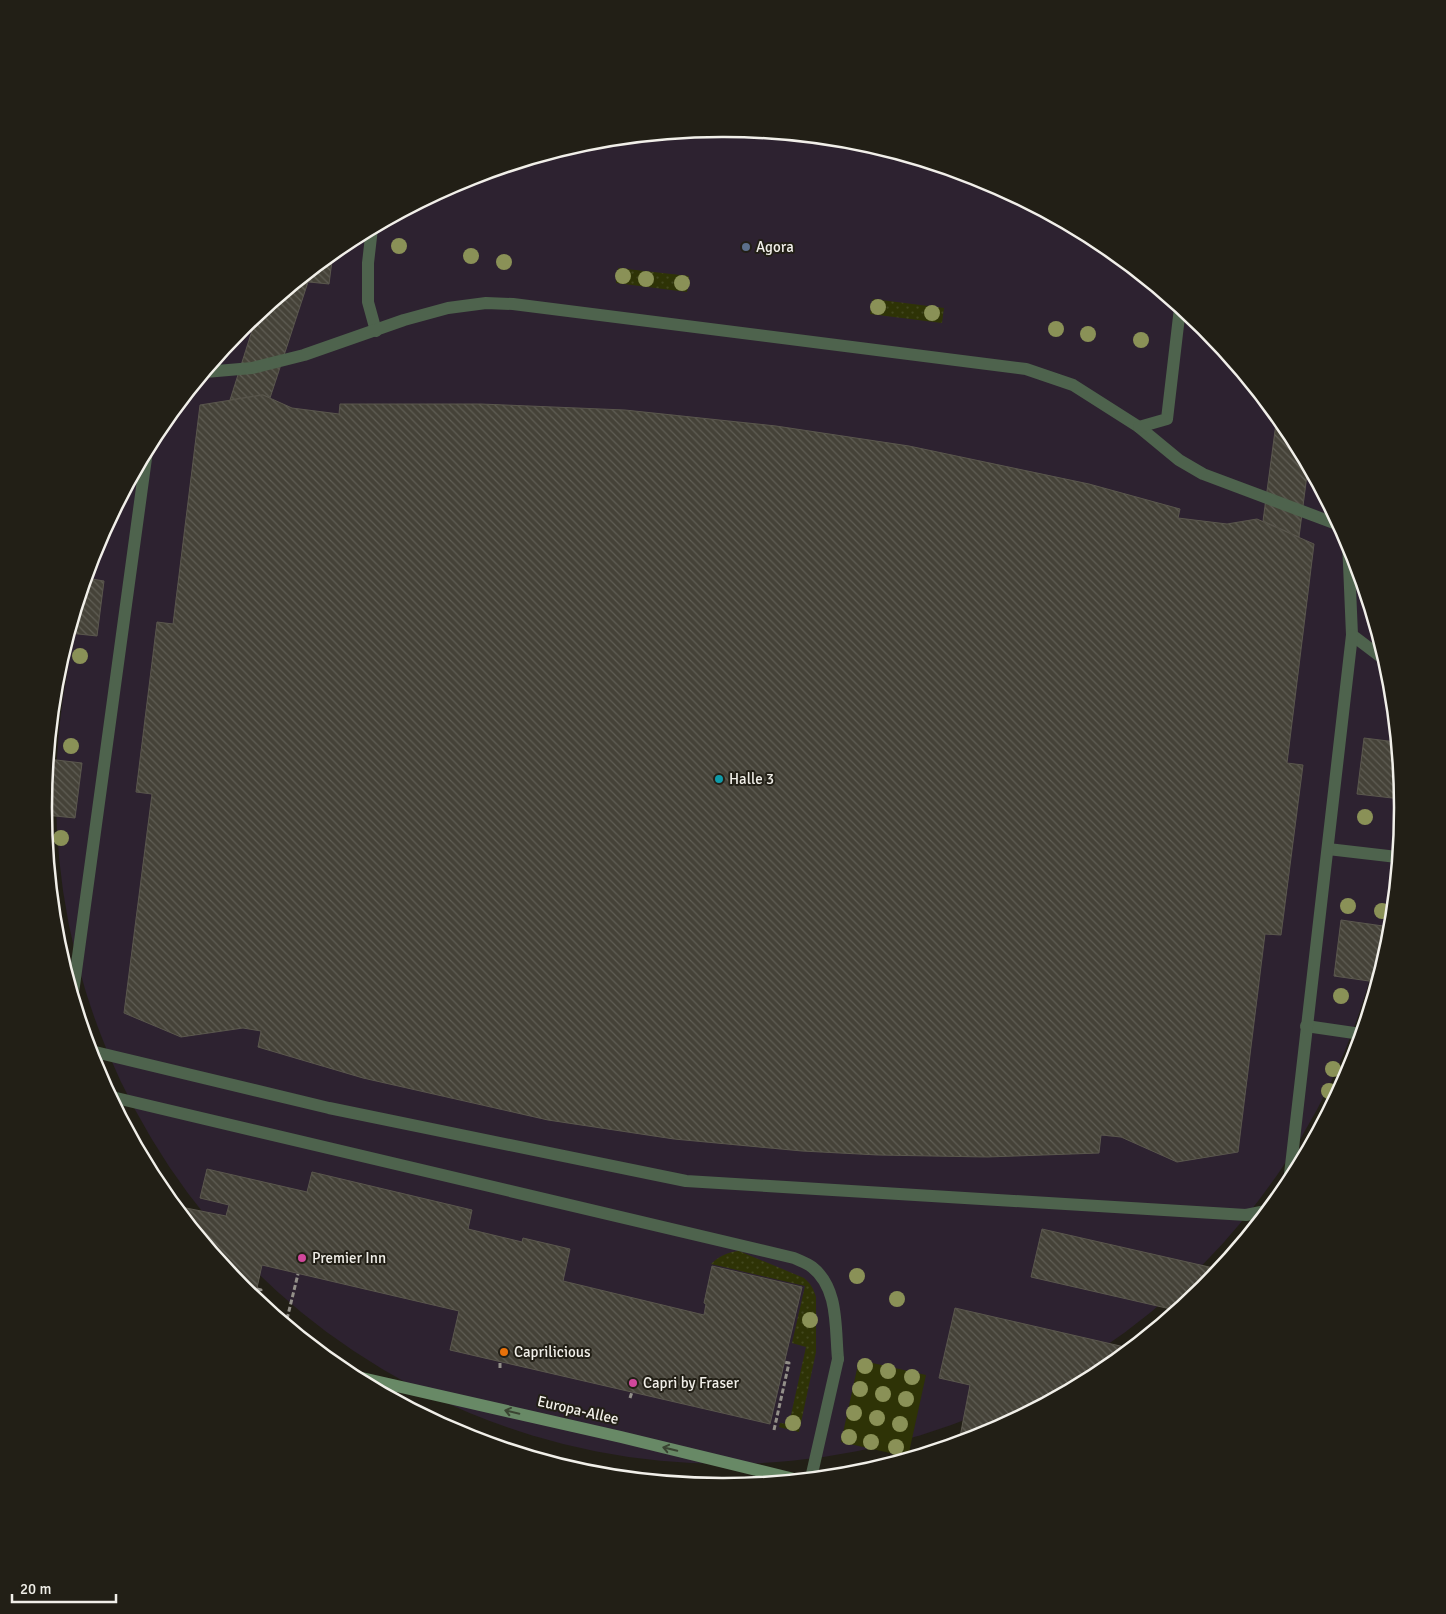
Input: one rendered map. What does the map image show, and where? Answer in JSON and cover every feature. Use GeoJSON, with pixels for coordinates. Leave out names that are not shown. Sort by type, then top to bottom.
{"type":"FeatureCollection","features":[{"type":"Feature","properties":{"kind":"street"},"geometry":{"type":"LineString","coordinates":[[371,236],[368,263],[368,302],[376,331]]}},
{"type":"Feature","properties":{"kind":"street"},"geometry":{"type":"LineString","coordinates":[[214,371],[252,368],[304,355],[404,320],[448,308],[486,303],[513,304],[1026,369],[1073,385],[1139,427],[1179,460],[1203,474],[1329,521]]}},
{"type":"Feature","properties":{"kind":"street"},"geometry":{"type":"LineString","coordinates":[[1139,427],[1167,420],[1179,316]]}},
{"type":"Feature","properties":{"kind":"street"},"geometry":{"type":"LineString","coordinates":[[75,980],[145,467]]}},
{"type":"Feature","properties":{"kind":"street"},"geometry":{"type":"LineString","coordinates":[[1291,1163],[1352,635],[1349,568]]}},
{"type":"Feature","properties":{"kind":"street"},"geometry":{"type":"LineString","coordinates":[[1352,635],[1375,652]]}},
{"type":"Feature","properties":{"kind":"street"},"geometry":{"type":"LineString","coordinates":[[1328,849],[1392,856]]}},
{"type":"Feature","properties":{"kind":"street"},"geometry":{"type":"LineString","coordinates":[[1306,1026],[1354,1033]]}},
{"type":"Feature","properties":{"kind":"street"},"geometry":{"type":"LineString","coordinates":[[100,1053],[329,1108],[686,1181],[1246,1215],[1257,1213]]}},
{"type":"Feature","properties":{"kind":"street"},"geometry":{"type":"LineString","coordinates":[[120,1099],[794,1258],[811,1266],[825,1280],[832,1297],[838,1359],[812,1472]]}},
{"type":"Feature","properties":{"kind":"street","name":"Europa-Allee"},"geometry":{"type":"LineString","coordinates":[[377,1382],[778,1475]]}},
{"type":"Feature","properties":{"kind":"path"},"geometry":{"type":"LineString","coordinates":[[288,1316],[298,1274]]}},
{"type":"Feature","properties":{"kind":"path"},"geometry":{"type":"LineString","coordinates":[[257,1288],[261,1290],[261,1292]]}},
{"type":"Feature","properties":{"kind":"path"},"geometry":{"type":"LineString","coordinates":[[500,1362],[500,1368]]}},
{"type":"Feature","properties":{"kind":"path"},"geometry":{"type":"LineString","coordinates":[[774,1430],[789,1363],[784,1362]]}},
{"type":"Feature","properties":{"kind":"path"},"geometry":{"type":"LineString","coordinates":[[780,1382],[785,1382]]}},
{"type":"Feature","properties":{"kind":"path"},"geometry":{"type":"LineString","coordinates":[[630,1398],[632,1392]]}},
{"type":"Feature","properties":{"kind":"shaded area"},"geometry":{"type":"Polygon","coordinates":[[[723,137],[811,142],[854,149],[897,159],[939,172],[980,188],[1020,206],[1096,249],[1165,303],[1197,333],[1227,365],[1281,434],[1324,510],[1342,550],[1358,591],[1371,633],[1381,676],[1388,719],[1394,807],[1389,889],[1383,925],[1367,989],[1345,1050],[1317,1110],[1283,1166],[1244,1219],[1200,1268],[1151,1312],[1098,1351],[1042,1385],[982,1413],[921,1435],[857,1451],[792,1461],[726,1464],[660,1461],[595,1451],[531,1435],[470,1413],[410,1385],[354,1351],[301,1312],[252,1268],[208,1219],[169,1166],[135,1110],[107,1050],[85,989],[69,925],[59,860],[56,794],[59,728],[69,663],[88,591],[104,550],[122,510],[165,434],[219,365],[249,333],[281,303],[350,249],[426,206],[466,188],[507,172],[549,159],[592,149],[635,142],[723,137]]]}},
{"type":"Feature","properties":{"kind":"green space"},"geometry":{"type":"Polygon","coordinates":[[[618,268],[689,276],[687,292],[616,283],[618,268]]]}},
{"type":"Feature","properties":{"kind":"green space"},"geometry":{"type":"Polygon","coordinates":[[[873,299],[944,308],[942,323],[870,314],[873,299]]]}},
{"type":"Feature","properties":{"kind":"green space"},"geometry":{"type":"Polygon","coordinates":[[[739,1251],[804,1278],[811,1286],[816,1297],[816,1352],[799,1432],[779,1427],[780,1423],[789,1424],[806,1347],[792,1343],[805,1286],[711,1264],[724,1255],[739,1251]]]}},
{"type":"Feature","properties":{"kind":"green space"},"geometry":{"type":"Polygon","coordinates":[[[859,1360],[926,1375],[909,1451],[898,1455],[841,1442],[859,1360]]]}},
{"type":"Feature","properties":{"kind":"building"},"geometry":{"type":"Polygon","coordinates":[[[332,263],[329,284],[307,282],[332,263]]]}},
{"type":"Feature","properties":{"kind":"building"},"geometry":{"type":"Polygon","coordinates":[[[308,282],[270,398],[263,395],[230,400],[252,330],[281,303],[308,282]]]}},
{"type":"Feature","properties":{"kind":"building","name":"Halle 3"},"geometry":{"type":"Polygon","coordinates":[[[263,395],[292,408],[339,414],[340,404],[481,404],[625,410],[776,426],[909,446],[1089,484],[1180,509],[1178,518],[1227,524],[1257,519],[1314,544],[1287,763],[1303,765],[1281,935],[1265,934],[1238,1152],[1177,1162],[1121,1137],[1101,1135],[1099,1153],[987,1157],[878,1155],[802,1151],[674,1139],[548,1120],[363,1078],[258,1047],[261,1031],[243,1028],[181,1037],[124,1013],[152,794],[136,792],[157,622],[173,624],[200,405],[263,395]]]}},
{"type":"Feature","properties":{"kind":"building"},"geometry":{"type":"Polygon","coordinates":[[[1276,427],[1307,477],[1299,537],[1263,521],[1276,427]]]}},
{"type":"Feature","properties":{"kind":"building"},"geometry":{"type":"Polygon","coordinates":[[[93,579],[104,581],[97,636],[75,634],[93,579]]]}},
{"type":"Feature","properties":{"kind":"building"},"geometry":{"type":"Polygon","coordinates":[[[1364,738],[1390,741],[1394,798],[1357,794],[1364,738]]]}},
{"type":"Feature","properties":{"kind":"building"},"geometry":{"type":"Polygon","coordinates":[[[54,760],[82,763],[75,818],[52,816],[54,760]]]}},
{"type":"Feature","properties":{"kind":"building"},"geometry":{"type":"Polygon","coordinates":[[[1341,920],[1383,926],[1371,981],[1334,976],[1341,920]]]}},
{"type":"Feature","properties":{"kind":"building"},"geometry":{"type":"Polygon","coordinates":[[[207,1169],[307,1192],[312,1172],[472,1210],[468,1229],[522,1242],[523,1238],[570,1249],[563,1281],[704,1315],[706,1304],[704,1303],[712,1266],[802,1287],[770,1424],[450,1350],[459,1311],[262,1265],[257,1288],[219,1249],[186,1208],[226,1216],[229,1205],[200,1198],[207,1169]]]}},
{"type":"Feature","properties":{"kind":"building"},"geometry":{"type":"Polygon","coordinates":[[[1042,1229],[1210,1267],[1168,1308],[1031,1277],[1042,1229]]]}},
{"type":"Feature","properties":{"kind":"building"},"geometry":{"type":"Polygon","coordinates":[[[955,1308],[1121,1346],[1096,1365],[1058,1388],[1020,1408],[961,1434],[970,1385],[939,1378],[955,1308]]]}},
{"type":"Feature","properties":{"kind":"place","name":"Agora"},"geometry":{"type":"Point","coordinates":[746,247]}},
{"type":"Feature","properties":{"kind":"place","name":"Halle 3"},"geometry":{"type":"Point","coordinates":[719,779]}},
{"type":"Feature","properties":{"kind":"place","name":"Premier Inn"},"geometry":{"type":"Point","coordinates":[302,1258]}},
{"type":"Feature","properties":{"kind":"place","name":"Caprilicious"},"geometry":{"type":"Point","coordinates":[504,1352]}},
{"type":"Feature","properties":{"kind":"place","name":"Capri by Fraser"},"geometry":{"type":"Point","coordinates":[633,1383]}}]}
